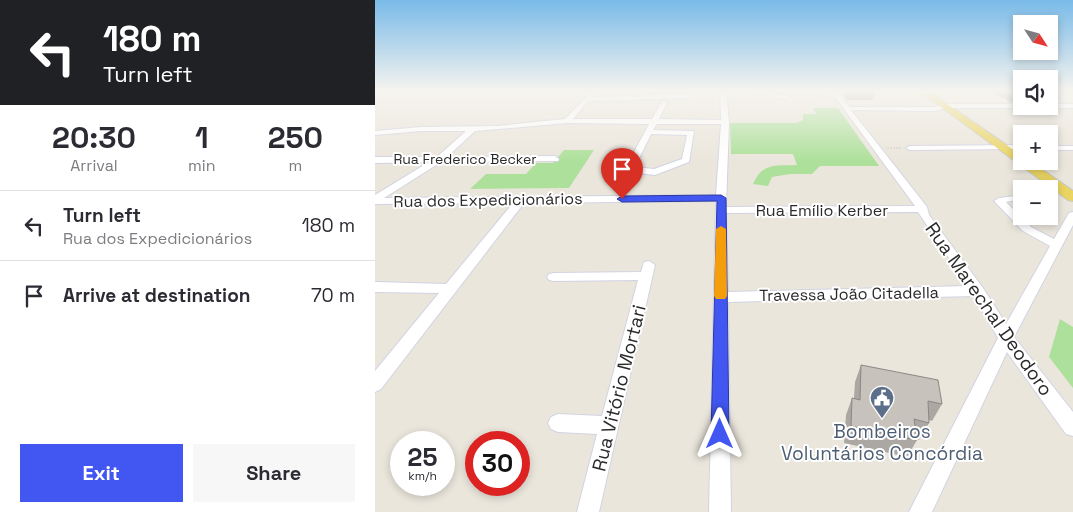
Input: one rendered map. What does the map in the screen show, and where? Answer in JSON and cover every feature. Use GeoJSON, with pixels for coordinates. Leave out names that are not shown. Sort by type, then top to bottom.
{"type":"FeatureCollection","features":[{"type":"Feature","properties":{"kind":"main road"},"geometry":{"type":"LineString","coordinates":[[952,114],[1073,197]]}},
{"type":"Feature","properties":{"kind":"street"},"geometry":{"type":"LineString","coordinates":[[567,121],[573,114]]}},
{"type":"Feature","properties":{"kind":"street"},"geometry":{"type":"LineString","coordinates":[[629,169],[658,114]]}},
{"type":"Feature","properties":{"kind":"street"},"geometry":{"type":"LineString","coordinates":[[720,512],[721,204],[724,114]]}},
{"type":"Feature","properties":{"kind":"street","name":"Rua Marechal Deodoro"},"geometry":{"type":"LineString","coordinates":[[851,114],[920,211]]}},
{"type":"Feature","properties":{"kind":"street","name":"Rua Marechal Deodoro"},"geometry":{"type":"LineString","coordinates":[[851,114],[978,291],[1006,338],[1073,427]]}},
{"type":"Feature","properties":{"kind":"street"},"geometry":{"type":"LineString","coordinates":[[375,133],[497,128],[567,121],[725,122]]}},
{"type":"Feature","properties":{"kind":"street"},"geometry":{"type":"LineString","coordinates":[[375,200],[439,160],[473,128]]}},
{"type":"Feature","properties":{"kind":"street"},"geometry":{"type":"LineString","coordinates":[[609,174],[629,169],[655,172],[686,160],[691,133],[649,132]]}},
{"type":"Feature","properties":{"kind":"street"},"geometry":{"type":"LineString","coordinates":[[909,148],[1013,147]]}},
{"type":"Feature","properties":{"kind":"street"},"geometry":{"type":"LineString","coordinates":[[1058,148],[1073,148]]}},
{"type":"Feature","properties":{"kind":"street","name":"Rua Frederico Becker"},"geometry":{"type":"LineString","coordinates":[[375,160],[555,159]]}},
{"type":"Feature","properties":{"kind":"street"},"geometry":{"type":"LineString","coordinates":[[1012,198],[999,201],[1027,229],[1057,245]]}},
{"type":"Feature","properties":{"kind":"street"},"geometry":{"type":"LineString","coordinates":[[375,384],[523,199]]}},
{"type":"Feature","properties":{"kind":"street","name":"Rua dos Expedicionários"},"geometry":{"type":"LineString","coordinates":[[375,200],[523,199],[721,204]]}},
{"type":"Feature","properties":{"kind":"street","name":"Rua Emílio Kerber"},"geometry":{"type":"LineString","coordinates":[[721,204],[920,211]]}},
{"type":"Feature","properties":{"kind":"street"},"geometry":{"type":"LineString","coordinates":[[920,512],[1006,338],[1073,215]]}},
{"type":"Feature","properties":{"kind":"street","name":"Rua Vitório Mortari"},"geometry":{"type":"LineString","coordinates":[[554,277],[647,270],[588,512]]}},
{"type":"Feature","properties":{"kind":"street"},"geometry":{"type":"LineString","coordinates":[[375,287],[451,289]]}},
{"type":"Feature","properties":{"kind":"street","name":"Travessa João Citadella"},"geometry":{"type":"LineString","coordinates":[[721,297],[978,291]]}},
{"type":"Feature","properties":{"kind":"street"},"geometry":{"type":"LineString","coordinates":[[558,422],[610,426]]}},
{"type":"Feature","properties":{"kind":"path"},"geometry":{"type":"LineString","coordinates":[[877,148],[909,148]]}},
{"type":"Feature","properties":{"kind":"green space"},"geometry":{"type":"Polygon","coordinates":[[[803,114],[842,114],[879,166],[820,166],[812,174],[790,174],[772,177],[768,186],[753,184],[761,172],[766,169],[776,166],[797,165],[793,154],[731,154],[730,123],[796,123],[803,120],[803,114]]]}},
{"type":"Feature","properties":{"kind":"green space"},"geometry":{"type":"Polygon","coordinates":[[[564,150],[594,150],[569,188],[470,189],[486,174],[526,174],[536,163],[553,163],[564,150]]]}},
{"type":"Feature","properties":{"kind":"green space"},"geometry":{"type":"Polygon","coordinates":[[[1060,319],[1073,327],[1073,388],[1049,357],[1060,319]]]}},
{"type":"Feature","properties":{"kind":"building","name":"Bombeiros Voluntários Concórdia"},"geometry":{"type":"Polygon","coordinates":[[[861,365],[938,380],[942,404],[928,401],[929,423],[914,419],[917,440],[851,426],[852,398],[860,400],[861,365]]]}},
{"type":"Feature","properties":{"kind":"slow traffic"},"geometry":{"type":"LineString","coordinates":[[721,229],[721,296]]}},
{"type":"Feature","properties":{"kind":"place","name":"Bombeiros Voluntários Concórdia"},"geometry":{"type":"Point","coordinates":[882,419]}},
{"type":"Feature","properties":{"kind":"route"},"geometry":{"type":"LineString","coordinates":[[622,199],[721,198],[720,434]]}}]}
